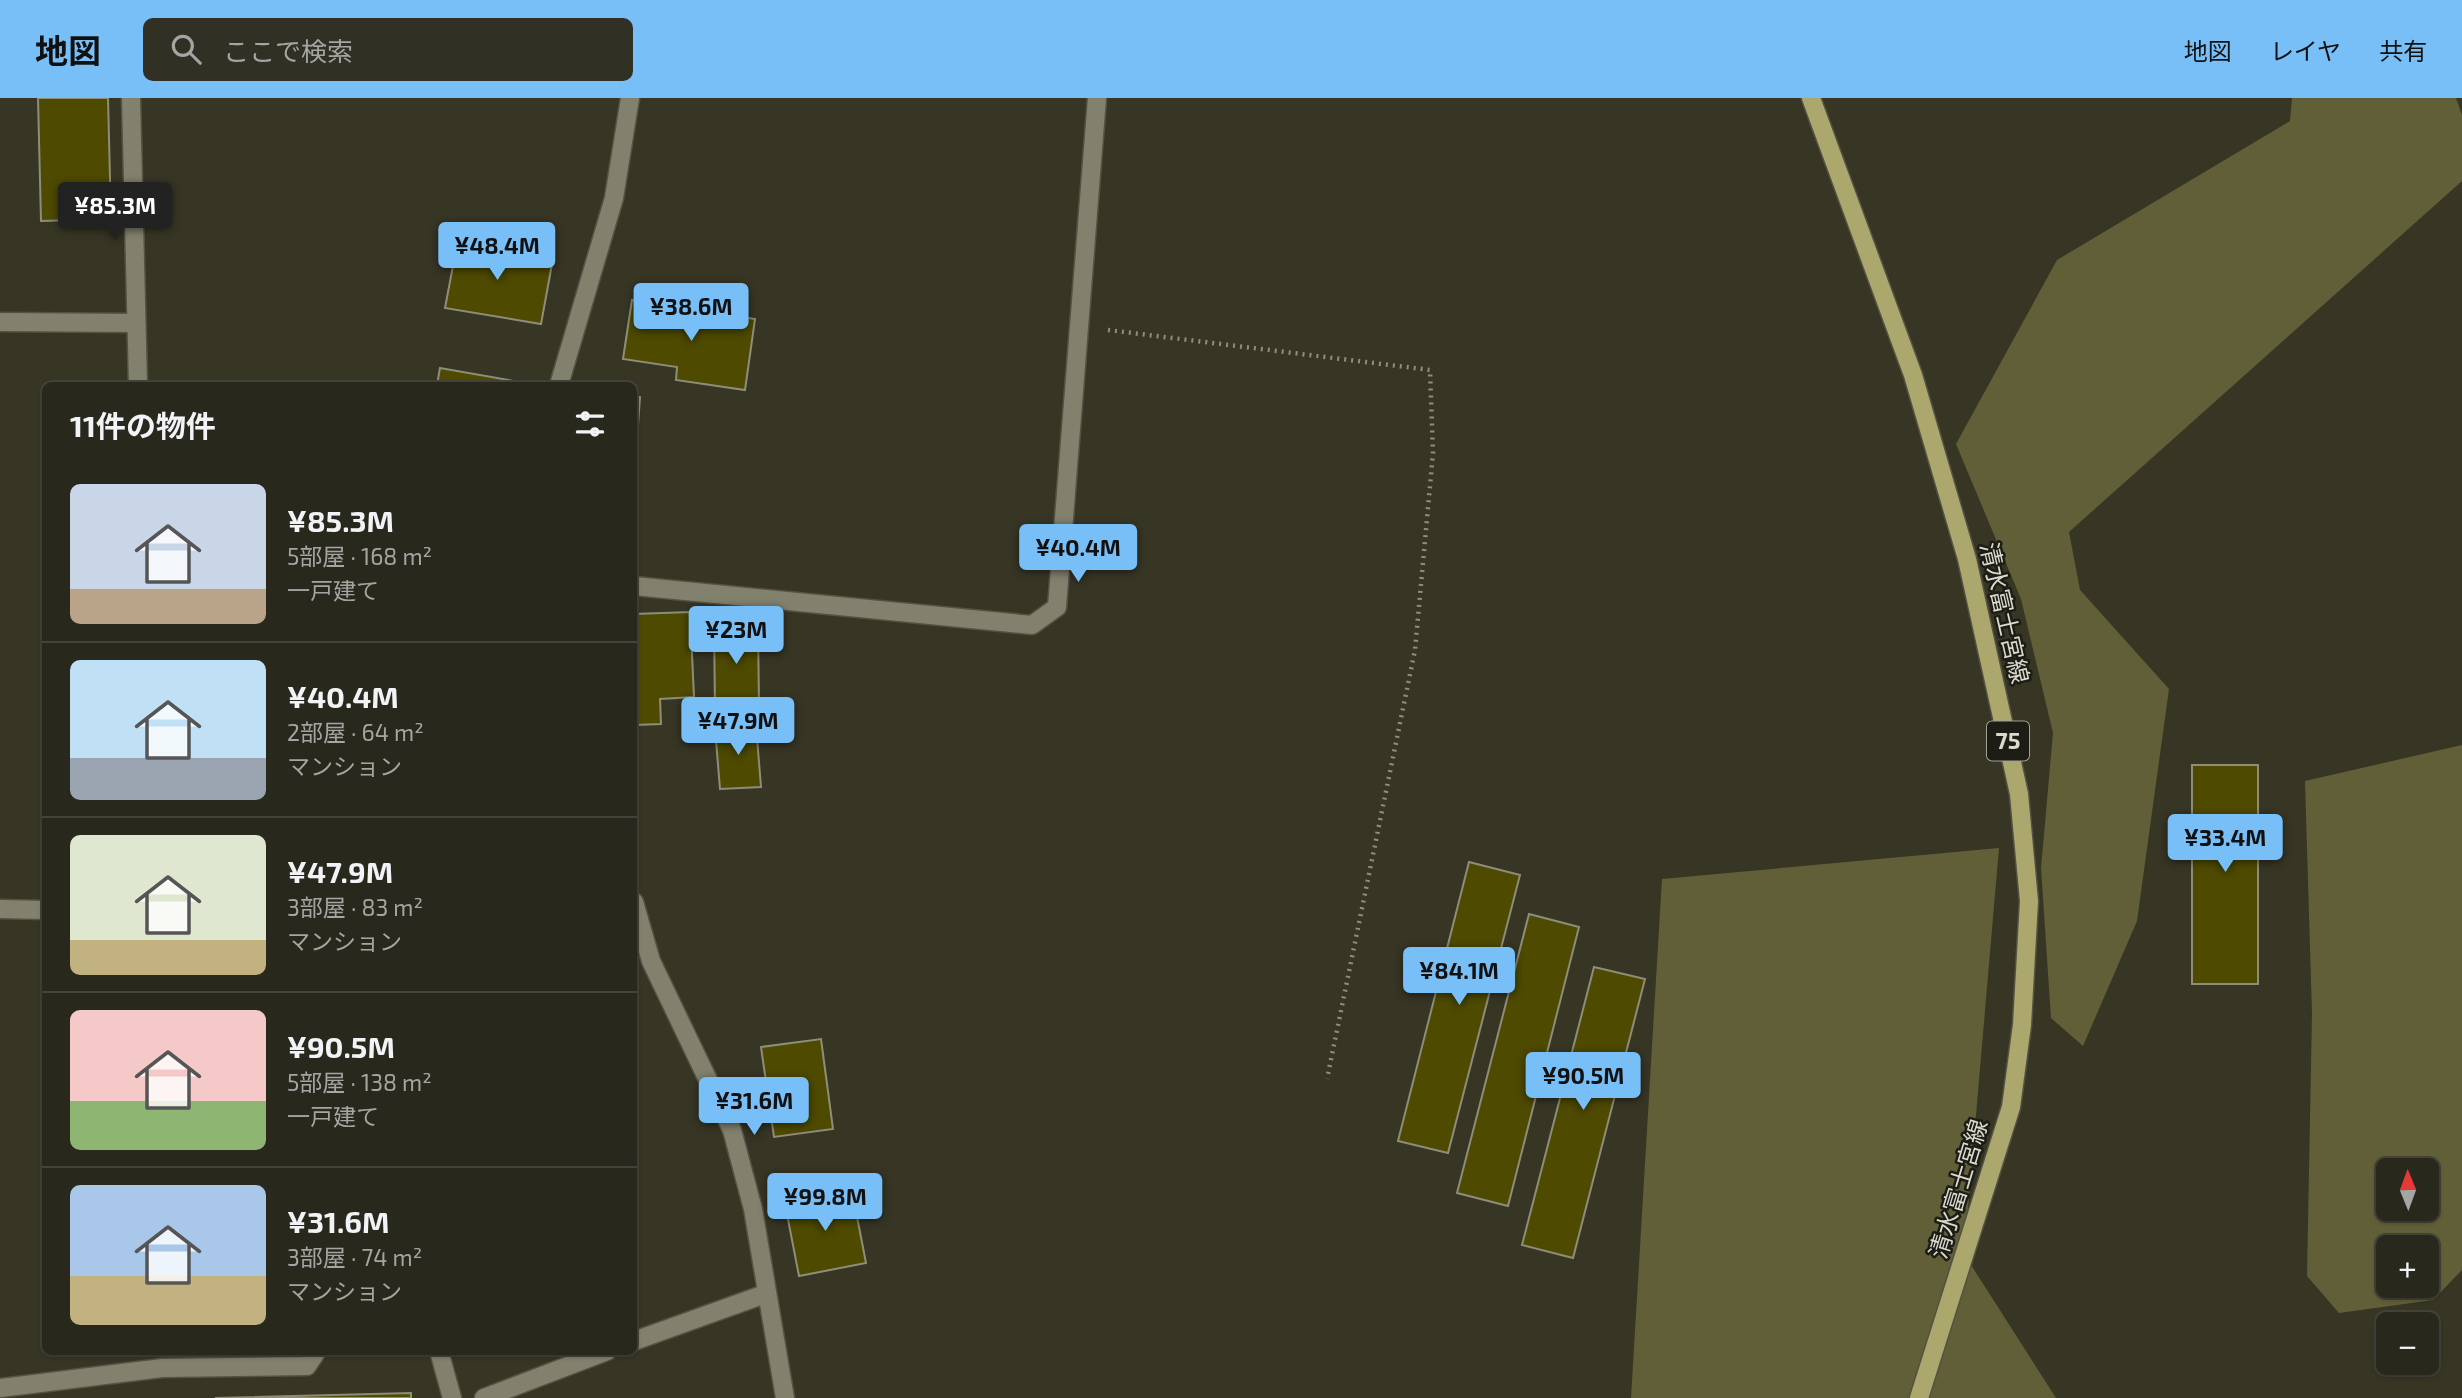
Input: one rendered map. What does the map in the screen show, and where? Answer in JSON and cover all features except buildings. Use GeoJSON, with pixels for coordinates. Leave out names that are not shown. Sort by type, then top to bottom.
{"type":"FeatureCollection","features":[{"type":"Feature","properties":{"kind":"main road","name":"清水富士宮線"},"geometry":{"type":"LineString","coordinates":[[1811,98],[1913,375],[1968,559],[2019,794],[2027,888],[2022,1025],[2011,1107],[1919,1398]]}},
{"type":"Feature","properties":{"kind":"street"},"geometry":{"type":"LineString","coordinates":[[131,98],[138,382]]}},
{"type":"Feature","properties":{"kind":"street"},"geometry":{"type":"LineString","coordinates":[[560,382],[614,198],[630,98]]}},
{"type":"Feature","properties":{"kind":"street"},"geometry":{"type":"LineString","coordinates":[[637,586],[1032,625],[1057,607],[1097,98]]}},
{"type":"Feature","properties":{"kind":"street"},"geometry":{"type":"LineString","coordinates":[[0,322],[136,323]]}},
{"type":"Feature","properties":{"kind":"street"},"geometry":{"type":"LineString","coordinates":[[0,909],[42,910]]}},
{"type":"Feature","properties":{"kind":"street"},"geometry":{"type":"LineString","coordinates":[[637,924],[642,962],[732,1130],[753,1209],[765,1294],[785,1398]]}},
{"type":"Feature","properties":{"kind":"street"},"geometry":{"type":"LineString","coordinates":[[637,1340],[765,1294]]}},
{"type":"Feature","properties":{"kind":"street"},"geometry":{"type":"LineString","coordinates":[[0,1388],[162,1368],[307,1366],[314,1355]]}},
{"type":"Feature","properties":{"kind":"street"},"geometry":{"type":"LineString","coordinates":[[440,1355],[452,1398]]}},
{"type":"Feature","properties":{"kind":"street"},"geometry":{"type":"LineString","coordinates":[[484,1398],[597,1355]]}},
{"type":"Feature","properties":{"kind":"path"},"geometry":{"type":"LineString","coordinates":[[1079,326],[1430,370],[1433,453],[1415,650],[1327,1079]]}},
{"type":"Feature","properties":{"kind":"shaded area"},"geometry":{"type":"Polygon","coordinates":[[[2292,98],[2456,98],[2462,115],[2462,181],[2069,532],[2080,590],[2169,689],[2137,921],[2083,1046],[2051,1018],[2041,868],[2053,733],[2021,599],[1956,444],[2057,260],[2290,121],[2292,98]]]}},
{"type":"Feature","properties":{"kind":"shaded area"},"geometry":{"type":"Polygon","coordinates":[[[2462,745],[2462,1270],[2439,1294],[2439,1235],[2376,1235],[2376,1298],[2435,1298],[2433,1300],[2339,1313],[2307,1276],[2312,1014],[2305,781],[2462,745]]]}},
{"type":"Feature","properties":{"kind":"shaded area"},"geometry":{"type":"Polygon","coordinates":[[[1999,848],[1964,1254],[2056,1398],[1631,1398],[1662,879],[1999,848]]]}}]}
